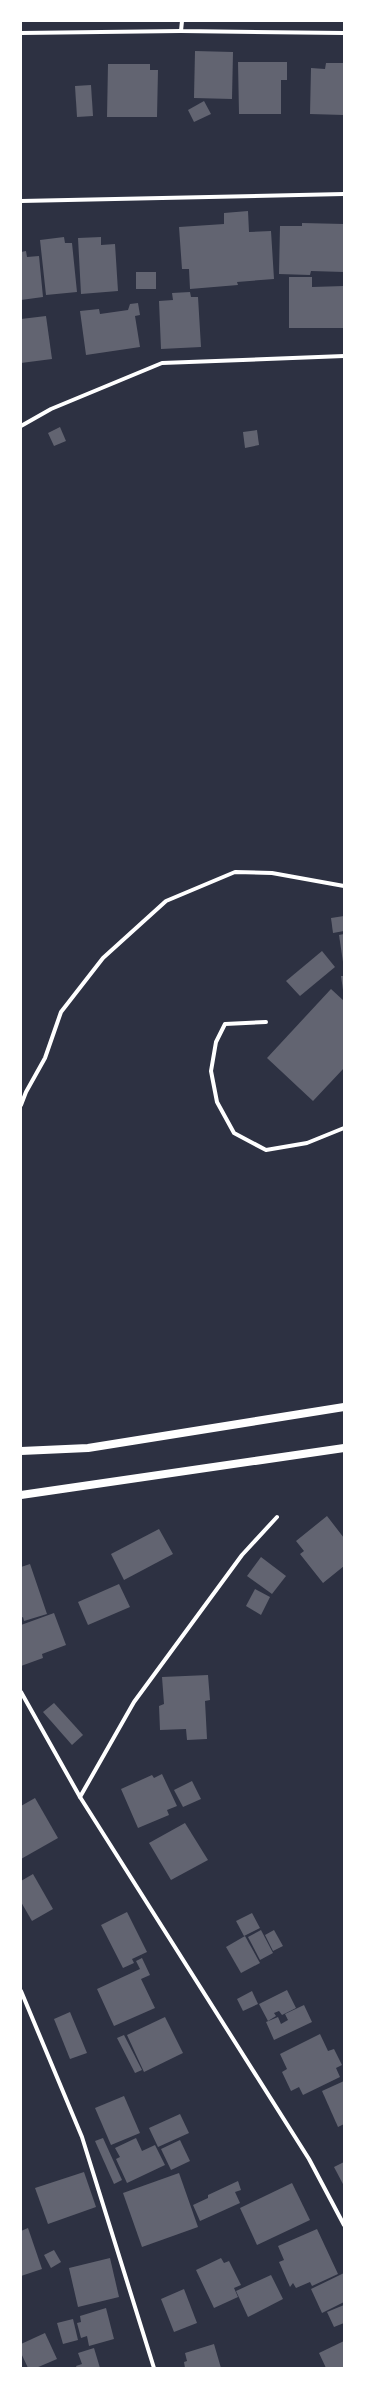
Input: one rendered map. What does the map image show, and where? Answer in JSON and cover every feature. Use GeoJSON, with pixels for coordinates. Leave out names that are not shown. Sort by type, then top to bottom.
{"type":"FeatureCollection","features":[{"type":"Feature","properties":{"kind":"main road"},"geometry":{"type":"LineString","coordinates":[[21,1451],[88,1448],[344,1407]]}},
{"type":"Feature","properties":{"kind":"main road"},"geometry":{"type":"LineString","coordinates":[[21,1495],[344,1448]]}},
{"type":"Feature","properties":{"kind":"street"},"geometry":{"type":"LineString","coordinates":[[181,31],[182,21]]}},
{"type":"Feature","properties":{"kind":"street"},"geometry":{"type":"LineString","coordinates":[[21,33],[181,31],[344,33]]}},
{"type":"Feature","properties":{"kind":"street"},"geometry":{"type":"LineString","coordinates":[[21,201],[344,194]]}},
{"type":"Feature","properties":{"kind":"street"},"geometry":{"type":"LineString","coordinates":[[21,426],[51,409],[162,363],[344,356]]}},
{"type":"Feature","properties":{"kind":"street"},"geometry":{"type":"LineString","coordinates":[[21,1105],[26,1092],[45,1058],[61,1012],[103,958],[166,901],[235,872],[272,873],[344,886]]}},
{"type":"Feature","properties":{"kind":"street"},"geometry":{"type":"LineString","coordinates":[[266,1022],[225,1024],[216,1042],[211,1072],[217,1102],[234,1133],[266,1150],[307,1143],[344,1128]]}},
{"type":"Feature","properties":{"kind":"street"},"geometry":{"type":"LineString","coordinates":[[80,1797],[134,1702],[242,1555],[277,1517]]}},
{"type":"Feature","properties":{"kind":"street"},"geometry":{"type":"LineString","coordinates":[[21,1692],[80,1797],[309,2159],[344,2226]]}},
{"type":"Feature","properties":{"kind":"street"},"geometry":{"type":"LineString","coordinates":[[21,1991],[82,2137],[154,2368]]}},
{"type":"Feature","properties":{"kind":"building"},"geometry":{"type":"Polygon","coordinates":[[[195,51],[233,52],[232,99],[194,98],[195,51]]]}},
{"type":"Feature","properties":{"kind":"building"},"geometry":{"type":"Polygon","coordinates":[[[238,62],[287,62],[287,80],[281,80],[281,114],[239,114],[238,62]]]}},
{"type":"Feature","properties":{"kind":"building"},"geometry":{"type":"Polygon","coordinates":[[[326,63],[344,63],[344,115],[310,114],[311,68],[325,69],[326,63]]]}},
{"type":"Feature","properties":{"kind":"building"},"geometry":{"type":"Polygon","coordinates":[[[108,64],[150,64],[150,70],[158,70],[157,117],[107,117],[108,64]]]}},
{"type":"Feature","properties":{"kind":"building"},"geometry":{"type":"Polygon","coordinates":[[[91,85],[93,116],[77,117],[75,86],[91,85]]]}},
{"type":"Feature","properties":{"kind":"building"},"geometry":{"type":"Polygon","coordinates":[[[204,101],[211,114],[194,122],[188,110],[204,101]]]}},
{"type":"Feature","properties":{"kind":"building"},"geometry":{"type":"Polygon","coordinates":[[[248,211],[249,232],[271,231],[274,279],[237,282],[238,285],[190,289],[189,269],[182,269],[179,227],[224,224],[224,213],[248,211]]]}},
{"type":"Feature","properties":{"kind":"building"},"geometry":{"type":"Polygon","coordinates":[[[302,223],[344,224],[344,272],[311,271],[310,275],[279,274],[280,226],[302,226],[302,223]]]}},
{"type":"Feature","properties":{"kind":"building"},"geometry":{"type":"Polygon","coordinates":[[[64,237],[65,243],[72,243],[77,292],[46,295],[40,240],[64,237]]]}},
{"type":"Feature","properties":{"kind":"building"},"geometry":{"type":"Polygon","coordinates":[[[101,237],[101,245],[115,244],[118,291],[81,294],[78,238],[101,237]]]}},
{"type":"Feature","properties":{"kind":"building"},"geometry":{"type":"Polygon","coordinates":[[[26,251],[27,257],[39,256],[43,297],[21,300],[21,252],[26,251]]]}},
{"type":"Feature","properties":{"kind":"building"},"geometry":{"type":"Polygon","coordinates":[[[136,272],[156,272],[156,289],[136,289],[136,272]]]}},
{"type":"Feature","properties":{"kind":"building"},"geometry":{"type":"Polygon","coordinates":[[[289,277],[312,277],[312,287],[344,286],[344,328],[289,328],[289,277]]]}},
{"type":"Feature","properties":{"kind":"building"},"geometry":{"type":"Polygon","coordinates":[[[190,292],[191,297],[198,297],[201,347],[161,349],[159,301],[173,300],[172,293],[190,292]]]}},
{"type":"Feature","properties":{"kind":"building"},"geometry":{"type":"Polygon","coordinates":[[[138,303],[140,315],[135,316],[140,347],[86,355],[80,311],[99,309],[100,314],[128,310],[130,304],[138,303]]]}},
{"type":"Feature","properties":{"kind":"building"},"geometry":{"type":"Polygon","coordinates":[[[46,316],[52,359],[21,363],[21,319],[46,316]]]}},
{"type":"Feature","properties":{"kind":"building"},"geometry":{"type":"Polygon","coordinates":[[[60,427],[66,441],[54,446],[48,433],[60,427]]]}},
{"type":"Feature","properties":{"kind":"building"},"geometry":{"type":"Polygon","coordinates":[[[257,430],[259,445],[245,448],[243,432],[257,430]]]}},
{"type":"Feature","properties":{"kind":"building"},"geometry":{"type":"Polygon","coordinates":[[[344,916],[344,931],[333,933],[331,918],[344,916]]]}},
{"type":"Feature","properties":{"kind":"building"},"geometry":{"type":"Polygon","coordinates":[[[344,934],[344,962],[343,962],[339,935],[344,934]]]}},
{"type":"Feature","properties":{"kind":"building"},"geometry":{"type":"Polygon","coordinates":[[[322,951],[335,967],[300,996],[286,981],[322,951]]]}},
{"type":"Feature","properties":{"kind":"building"},"geometry":{"type":"Polygon","coordinates":[[[341,976],[344,976],[344,990],[343,990],[341,976]]]}},
{"type":"Feature","properties":{"kind":"building"},"geometry":{"type":"Polygon","coordinates":[[[331,989],[344,1001],[344,1068],[313,1101],[267,1058],[331,989]]]}},
{"type":"Feature","properties":{"kind":"building"},"geometry":{"type":"Polygon","coordinates":[[[327,1516],[344,1538],[344,1566],[323,1583],[300,1554],[304,1551],[296,1541],[327,1516]]]}},
{"type":"Feature","properties":{"kind":"building"},"geometry":{"type":"Polygon","coordinates":[[[159,1529],[173,1554],[124,1580],[111,1554],[159,1529]]]}},
{"type":"Feature","properties":{"kind":"building"},"geometry":{"type":"Polygon","coordinates":[[[261,1557],[286,1576],[272,1594],[247,1576],[261,1557]]]}},
{"type":"Feature","properties":{"kind":"building"},"geometry":{"type":"Polygon","coordinates":[[[30,1564],[47,1614],[24,1621],[23,1617],[21,1618],[21,1567],[30,1564]]]}},
{"type":"Feature","properties":{"kind":"building"},"geometry":{"type":"Polygon","coordinates":[[[119,1584],[130,1607],[88,1625],[78,1602],[119,1584]]]}},
{"type":"Feature","properties":{"kind":"building"},"geometry":{"type":"Polygon","coordinates":[[[255,1589],[270,1597],[261,1615],[246,1606],[255,1589]]]}},
{"type":"Feature","properties":{"kind":"building"},"geometry":{"type":"Polygon","coordinates":[[[54,1613],[66,1645],[42,1654],[43,1658],[21,1666],[21,1625],[54,1613]]]}},
{"type":"Feature","properties":{"kind":"building"},"geometry":{"type":"Polygon","coordinates":[[[208,1675],[210,1700],[205,1701],[207,1739],[187,1740],[186,1729],[160,1730],[159,1706],[164,1704],[162,1677],[208,1675]]]}},
{"type":"Feature","properties":{"kind":"building"},"geometry":{"type":"Polygon","coordinates":[[[54,1703],[83,1735],[72,1745],[43,1712],[54,1703]]]}},
{"type":"Feature","properties":{"kind":"building"},"geometry":{"type":"Polygon","coordinates":[[[162,1774],[177,1806],[167,1810],[169,1815],[138,1828],[121,1789],[152,1775],[154,1778],[162,1774]]]}},
{"type":"Feature","properties":{"kind":"building"},"geometry":{"type":"Polygon","coordinates":[[[192,1781],[201,1799],[183,1807],[174,1790],[192,1781]]]}},
{"type":"Feature","properties":{"kind":"building"},"geometry":{"type":"Polygon","coordinates":[[[35,1798],[58,1838],[21,1859],[21,1806],[35,1798]]]}},
{"type":"Feature","properties":{"kind":"building"},"geometry":{"type":"Polygon","coordinates":[[[185,1823],[208,1860],[171,1880],[149,1843],[185,1823]]]}},
{"type":"Feature","properties":{"kind":"building"},"geometry":{"type":"Polygon","coordinates":[[[33,1874],[53,1909],[32,1921],[21,1902],[21,1881],[33,1874]]]}},
{"type":"Feature","properties":{"kind":"building"},"geometry":{"type":"Polygon","coordinates":[[[127,1912],[147,1952],[132,1959],[134,1963],[123,1968],[101,1925],[127,1912]]]}},
{"type":"Feature","properties":{"kind":"building"},"geometry":{"type":"Polygon","coordinates":[[[252,1913],[260,1928],[244,1936],[236,1921],[252,1913]]]}},
{"type":"Feature","properties":{"kind":"building"},"geometry":{"type":"Polygon","coordinates":[[[261,1930],[273,1953],[260,1960],[248,1937],[261,1930]]]}},
{"type":"Feature","properties":{"kind":"building"},"geometry":{"type":"Polygon","coordinates":[[[274,1930],[283,1946],[273,1951],[265,1935],[274,1930]]]}},
{"type":"Feature","properties":{"kind":"building"},"geometry":{"type":"Polygon","coordinates":[[[245,1936],[260,1963],[241,1973],[226,1947],[245,1936]]]}},
{"type":"Feature","properties":{"kind":"building"},"geometry":{"type":"Polygon","coordinates":[[[142,1958],[150,1975],[141,1979],[155,2008],[114,2026],[97,1989],[140,1969],[136,1961],[142,1958]]]}},
{"type":"Feature","properties":{"kind":"building"},"geometry":{"type":"Polygon","coordinates":[[[287,1990],[296,2008],[282,2015],[279,2011],[274,2013],[276,2016],[268,2021],[259,2004],[287,1990]]]}},
{"type":"Feature","properties":{"kind":"building"},"geometry":{"type":"Polygon","coordinates":[[[252,1991],[258,2004],[243,2011],[237,1999],[252,1991]]]}},
{"type":"Feature","properties":{"kind":"building"},"geometry":{"type":"Polygon","coordinates":[[[304,2005],[312,2022],[274,2040],[266,2022],[278,2017],[281,2024],[288,2020],[285,2014],[304,2005]]]}},
{"type":"Feature","properties":{"kind":"building"},"geometry":{"type":"Polygon","coordinates":[[[70,2012],[87,2053],[70,2059],[54,2019],[70,2012]]]}},
{"type":"Feature","properties":{"kind":"building"},"geometry":{"type":"Polygon","coordinates":[[[165,2017],[183,2053],[144,2072],[127,2035],[165,2017]]]}},
{"type":"Feature","properties":{"kind":"building"},"geometry":{"type":"Polygon","coordinates":[[[320,2034],[328,2051],[334,2049],[342,2065],[336,2068],[340,2077],[303,2095],[299,2087],[291,2091],[282,2072],[287,2069],[280,2054],[320,2034]]]}},
{"type":"Feature","properties":{"kind":"building"},"geometry":{"type":"Polygon","coordinates":[[[124,2035],[142,2070],[135,2073],[117,2038],[124,2035]]]}},
{"type":"Feature","properties":{"kind":"building"},"geometry":{"type":"Polygon","coordinates":[[[344,2081],[344,2124],[338,2127],[322,2091],[344,2081]]]}},
{"type":"Feature","properties":{"kind":"building"},"geometry":{"type":"Polygon","coordinates":[[[124,2096],[140,2133],[111,2145],[95,2108],[124,2096]]]}},
{"type":"Feature","properties":{"kind":"building"},"geometry":{"type":"Polygon","coordinates":[[[180,2114],[189,2133],[158,2147],[149,2128],[180,2114]]]}},
{"type":"Feature","properties":{"kind":"building"},"geometry":{"type":"Polygon","coordinates":[[[103,2138],[122,2180],[114,2184],[95,2141],[103,2138]]]}},
{"type":"Feature","properties":{"kind":"building"},"geometry":{"type":"Polygon","coordinates":[[[136,2138],[142,2151],[155,2145],[165,2165],[127,2183],[116,2159],[120,2157],[115,2148],[136,2138]]]}},
{"type":"Feature","properties":{"kind":"building"},"geometry":{"type":"Polygon","coordinates":[[[180,2140],[190,2161],[171,2170],[161,2149],[180,2140]]]}},
{"type":"Feature","properties":{"kind":"building"},"geometry":{"type":"Polygon","coordinates":[[[344,2162],[344,2186],[334,2167],[344,2162]]]}},
{"type":"Feature","properties":{"kind":"building"},"geometry":{"type":"Polygon","coordinates":[[[84,2172],[96,2207],[48,2224],[35,2188],[84,2172]]]}},
{"type":"Feature","properties":{"kind":"building"},"geometry":{"type":"Polygon","coordinates":[[[179,2173],[198,2227],[142,2247],[123,2193],[179,2173]]]}},
{"type":"Feature","properties":{"kind":"building"},"geometry":{"type":"Polygon","coordinates":[[[238,2181],[241,2190],[235,2192],[240,2203],[200,2221],[193,2205],[208,2198],[208,2195],[238,2181]]]}},
{"type":"Feature","properties":{"kind":"building"},"geometry":{"type":"Polygon","coordinates":[[[292,2183],[310,2220],[257,2245],[240,2208],[292,2183]]]}},
{"type":"Feature","properties":{"kind":"building"},"geometry":{"type":"Polygon","coordinates":[[[28,2228],[42,2269],[21,2276],[21,2231],[28,2228]]]}},
{"type":"Feature","properties":{"kind":"building"},"geometry":{"type":"Polygon","coordinates":[[[317,2229],[338,2274],[312,2286],[310,2282],[296,2288],[293,2283],[290,2287],[279,2262],[284,2260],[278,2246],[317,2229]]]}},
{"type":"Feature","properties":{"kind":"building"},"geometry":{"type":"Polygon","coordinates":[[[54,2250],[61,2262],[51,2268],[44,2255],[54,2250]]]}},
{"type":"Feature","properties":{"kind":"building"},"geometry":{"type":"Polygon","coordinates":[[[110,2258],[119,2297],[78,2307],[69,2268],[110,2258]]]}},
{"type":"Feature","properties":{"kind":"building"},"geometry":{"type":"Polygon","coordinates":[[[221,2258],[224,2263],[229,2261],[241,2285],[234,2288],[238,2297],[214,2308],[196,2270],[221,2258]]]}},
{"type":"Feature","properties":{"kind":"building"},"geometry":{"type":"Polygon","coordinates":[[[344,2273],[344,2302],[322,2313],[311,2289],[344,2273]]]}},
{"type":"Feature","properties":{"kind":"building"},"geometry":{"type":"Polygon","coordinates":[[[271,2275],[283,2299],[248,2317],[236,2291],[271,2275]]]}},
{"type":"Feature","properties":{"kind":"building"},"geometry":{"type":"Polygon","coordinates":[[[184,2289],[197,2323],[174,2332],[161,2299],[184,2289]]]}},
{"type":"Feature","properties":{"kind":"building"},"geometry":{"type":"Polygon","coordinates":[[[344,2305],[344,2323],[334,2327],[327,2312],[344,2305]]]}},
{"type":"Feature","properties":{"kind":"building"},"geometry":{"type":"Polygon","coordinates":[[[106,2308],[114,2339],[89,2346],[87,2336],[81,2338],[77,2323],[81,2322],[80,2316],[106,2308]]]}},
{"type":"Feature","properties":{"kind":"building"},"geometry":{"type":"Polygon","coordinates":[[[73,2319],[78,2340],[63,2344],[57,2323],[73,2319]]]}},
{"type":"Feature","properties":{"kind":"building"},"geometry":{"type":"Polygon","coordinates":[[[45,2333],[57,2359],[36,2368],[28,2368],[21,2353],[21,2344],[45,2333]]]}},
{"type":"Feature","properties":{"kind":"building"},"geometry":{"type":"Polygon","coordinates":[[[344,2341],[344,2368],[326,2368],[319,2353],[344,2341]]]}},
{"type":"Feature","properties":{"kind":"building"},"geometry":{"type":"Polygon","coordinates":[[[214,2344],[221,2368],[185,2368],[184,2362],[187,2361],[185,2353],[214,2344]]]}},
{"type":"Feature","properties":{"kind":"building"},"geometry":{"type":"Polygon","coordinates":[[[94,2348],[100,2368],[77,2368],[76,2366],[82,2364],[78,2353],[94,2348]]]}}]}
